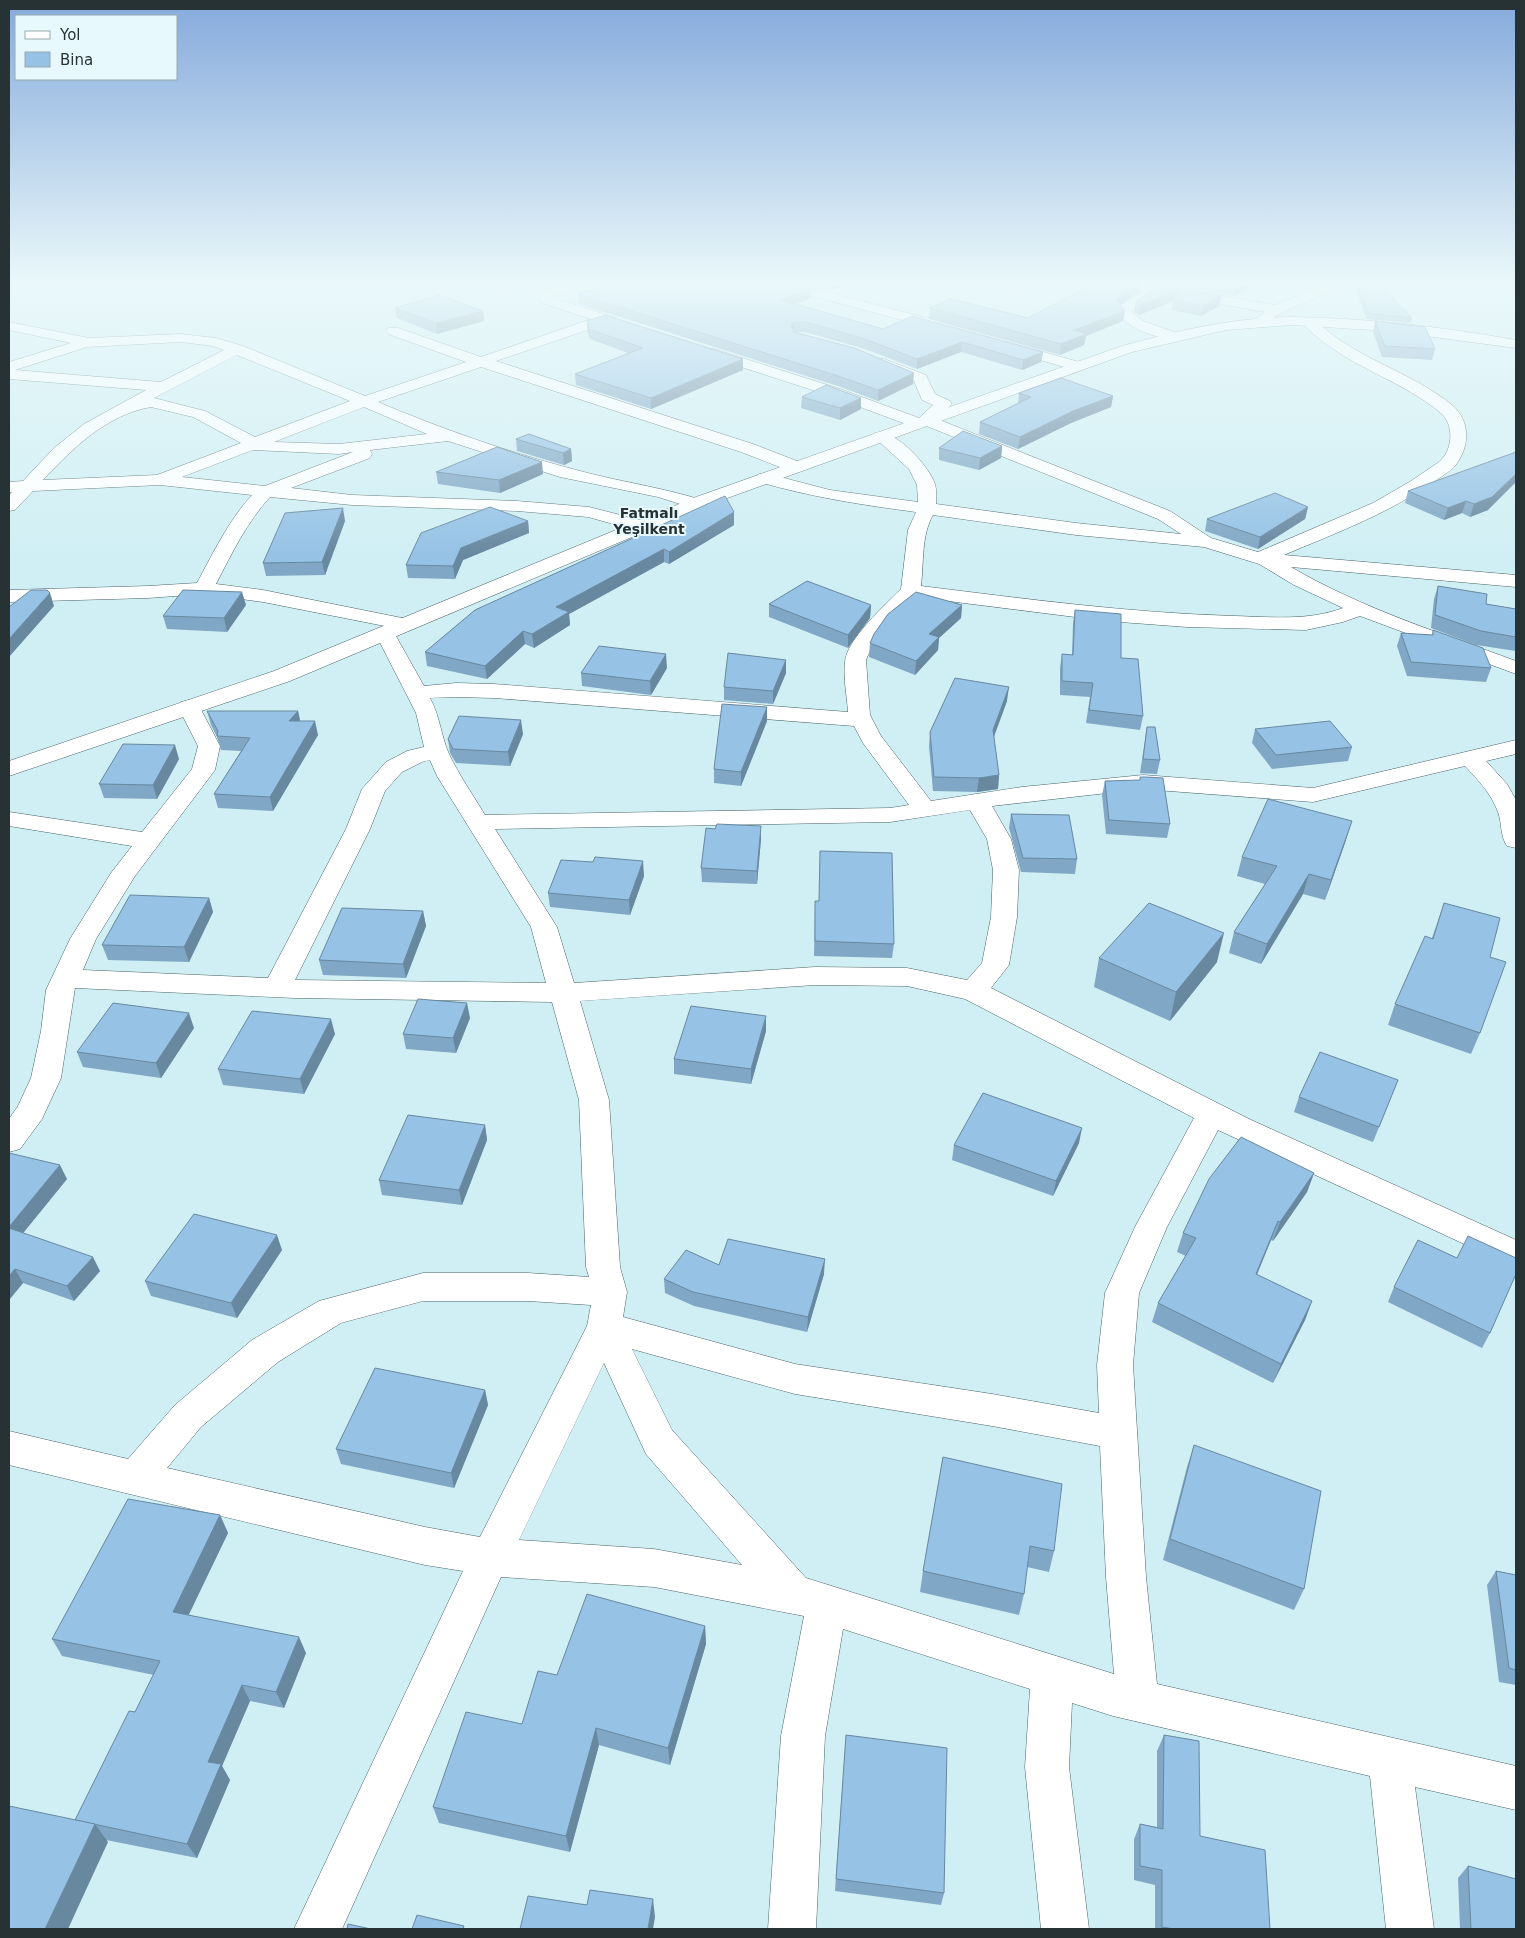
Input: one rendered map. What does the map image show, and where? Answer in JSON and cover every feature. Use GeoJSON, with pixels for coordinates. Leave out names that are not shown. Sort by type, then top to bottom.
{"type":"FeatureCollection","features":[{"type":"Feature","properties":{"kind":"street"},"geometry":{"type":"LineString","coordinates":[[26,375],[163,387]]}},
{"type":"Feature","properties":{"kind":"street"},"geometry":{"type":"LineString","coordinates":[[9,506],[17,486],[90,427],[186,375]]}},
{"type":"Feature","properties":{"kind":"street"},"geometry":{"type":"LineString","coordinates":[[300,375],[425,428],[449,436],[566,473],[662,493],[696,504]]}},
{"type":"Feature","properties":{"kind":"street"},"geometry":{"type":"LineString","coordinates":[[160,480],[363,402],[442,375]]}},
{"type":"Feature","properties":{"kind":"street"},"geometry":{"type":"LineString","coordinates":[[523,375],[747,448],[796,467]]}},
{"type":"Feature","properties":{"kind":"street"},"geometry":{"type":"LineString","coordinates":[[781,375],[922,421],[1164,515],[1206,542]]}},
{"type":"Feature","properties":{"kind":"street"},"geometry":{"type":"LineString","coordinates":[[914,375],[921,378],[928,397],[944,404],[922,421]]}},
{"type":"Feature","properties":{"kind":"street"},"geometry":{"type":"LineString","coordinates":[[9,768],[282,676],[696,504],[1051,375]]}},
{"type":"Feature","properties":{"kind":"street"},"geometry":{"type":"LineString","coordinates":[[1258,558],[1335,528],[1402,495],[1448,462],[1457,448],[1459,433],[1454,416],[1416,387],[1391,375]]}},
{"type":"Feature","properties":{"kind":"street"},"geometry":{"type":"LineString","coordinates":[[130,406],[151,402],[199,414],[260,446],[339,449],[449,436]]}},
{"type":"Feature","properties":{"kind":"street"},"geometry":{"type":"LineString","coordinates":[[204,588],[230,539],[251,506],[265,492],[315,474],[425,428]]}},
{"type":"Feature","properties":{"kind":"street"},"geometry":{"type":"LineString","coordinates":[[881,436],[909,456],[922,473],[926,491],[926,508],[918,523],[911,591],[879,622],[862,645],[855,660],[859,715],[870,738],[925,809]]}},
{"type":"Feature","properties":{"kind":"street"},"geometry":{"type":"LineString","coordinates":[[765,478],[830,495],[1076,529],[1206,542],[1258,558],[1301,581],[1382,619],[1504,662],[1516,668]]}},
{"type":"Feature","properties":{"kind":"street"},"geometry":{"type":"LineString","coordinates":[[17,486],[160,480],[352,500],[517,506],[589,512],[642,526]]}},
{"type":"Feature","properties":{"kind":"street"},"geometry":{"type":"LineString","coordinates":[[1258,558],[1516,581]]}},
{"type":"Feature","properties":{"kind":"street"},"geometry":{"type":"LineString","coordinates":[[9,596],[148,592],[204,588],[263,596],[395,629]]}},
{"type":"Feature","properties":{"kind":"street"},"geometry":{"type":"LineString","coordinates":[[911,591],[1107,615],[1187,621],[1306,624],[1336,618],[1361,609]]}},
{"type":"Feature","properties":{"kind":"street"},"geometry":{"type":"LineString","coordinates":[[395,629],[416,693],[427,713],[437,752],[449,776],[544,927],[594,1100],[607,1309],[659,1442],[810,1599],[792,1929]]}},
{"type":"Feature","properties":{"kind":"street"},"geometry":{"type":"LineString","coordinates":[[416,693],[456,690],[494,691],[861,720]]}},
{"type":"Feature","properties":{"kind":"street"},"geometry":{"type":"LineString","coordinates":[[9,1141],[31,1111],[46,1078],[55,1031],[60,990],[83,939],[124,873],[203,770],[209,746],[189,707]]}},
{"type":"Feature","properties":{"kind":"street"},"geometry":{"type":"LineString","coordinates":[[478,822],[890,815],[1022,794],[1143,782],[1313,795],[1516,747]]}},
{"type":"Feature","properties":{"kind":"street"},"geometry":{"type":"LineString","coordinates":[[277,988],[358,830],[374,789],[394,767],[415,756],[437,752]]}},
{"type":"Feature","properties":{"kind":"street"},"geometry":{"type":"LineString","coordinates":[[1470,758],[1499,789],[1515,827]]}},
{"type":"Feature","properties":{"kind":"street"},"geometry":{"type":"LineString","coordinates":[[973,991],[994,966],[1004,917],[1006,870],[999,839],[977,801]]}},
{"type":"Feature","properties":{"kind":"street"},"geometry":{"type":"LineString","coordinates":[[9,819],[150,841]]}},
{"type":"Feature","properties":{"kind":"street"},"geometry":{"type":"LineString","coordinates":[[66,978],[277,988],[563,993],[815,976],[907,977],[973,991],[1212,1114],[1516,1255]]}},
{"type":"Feature","properties":{"kind":"street"},"geometry":{"type":"LineString","coordinates":[[1137,1700],[1126,1577],[1115,1365],[1122,1293],[1151,1228],[1212,1114]]}},
{"type":"Feature","properties":{"kind":"street"},"geometry":{"type":"LineString","coordinates":[[135,1478],[188,1416],[265,1351],[331,1311],[423,1287],[528,1287],[607,1309],[795,1378],[992,1410],[1118,1433]]}},
{"type":"Feature","properties":{"kind":"street"},"geometry":{"type":"LineString","coordinates":[[318,1929],[607,1309]]}},
{"type":"Feature","properties":{"kind":"street"},"geometry":{"type":"LineString","coordinates":[[9,1448],[425,1546],[490,1557],[654,1568],[810,1599],[1112,1695],[1516,1788]]}},
{"type":"Feature","properties":{"kind":"street"},"geometry":{"type":"LineString","coordinates":[[1052,1676],[1047,1767],[1065,1929]]}},
{"type":"Feature","properties":{"kind":"street"},"geometry":{"type":"LineString","coordinates":[[1390,1759],[1410,1929]]}},
{"type":"Feature","properties":{"kind":"building"},"geometry":{"type":"Polygon","coordinates":[[[580,375],[704,375],[651,398],[580,375]]]}},
{"type":"Feature","properties":{"kind":"building"},"geometry":{"type":"Polygon","coordinates":[[[836,375],[909,375],[878,390],[836,375]]]}},
{"type":"Feature","properties":{"kind":"building"},"geometry":{"type":"Polygon","coordinates":[[[1061,378],[1113,396],[1073,411],[1020,437],[980,422],[1031,397],[1019,393],[1061,378]]]}},
{"type":"Feature","properties":{"kind":"building"},"geometry":{"type":"Polygon","coordinates":[[[826,385],[861,398],[840,408],[802,397],[826,385]]]}},
{"type":"Feature","properties":{"kind":"building"},"geometry":{"type":"Polygon","coordinates":[[[963,431],[1002,446],[980,458],[939,448],[963,431]]]}},
{"type":"Feature","properties":{"kind":"building"},"geometry":{"type":"Polygon","coordinates":[[[529,434],[571,449],[563,453],[516,439],[529,434]]]}},
{"type":"Feature","properties":{"kind":"building"},"geometry":{"type":"Polygon","coordinates":[[[497,447],[542,462],[499,480],[436,472],[497,447]]]}},
{"type":"Feature","properties":{"kind":"building"},"geometry":{"type":"Polygon","coordinates":[[[1516,452],[1516,474],[1492,497],[1474,504],[1466,501],[1448,508],[1408,491],[1516,452]]]}},
{"type":"Feature","properties":{"kind":"building"},"geometry":{"type":"Polygon","coordinates":[[[1275,493],[1308,507],[1260,537],[1207,519],[1275,493]]]}},
{"type":"Feature","properties":{"kind":"building"},"geometry":{"type":"Polygon","coordinates":[[[725,496],[734,512],[669,552],[664,549],[556,607],[569,612],[532,634],[523,631],[485,666],[425,652],[475,610],[725,496]]]}},
{"type":"Feature","properties":{"kind":"building"},"geometry":{"type":"Polygon","coordinates":[[[490,507],[528,521],[461,548],[453,566],[406,565],[421,533],[490,507]]]}},
{"type":"Feature","properties":{"kind":"building"},"geometry":{"type":"Polygon","coordinates":[[[343,508],[322,562],[263,563],[285,513],[343,508]]]}},
{"type":"Feature","properties":{"kind":"building"},"geometry":{"type":"Polygon","coordinates":[[[807,581],[871,605],[848,635],[769,604],[807,581]]]}},
{"type":"Feature","properties":{"kind":"building"},"geometry":{"type":"Polygon","coordinates":[[[1438,586],[1487,594],[1486,604],[1516,609],[1516,637],[1481,631],[1435,615],[1438,586]]]}},
{"type":"Feature","properties":{"kind":"building"},"geometry":{"type":"Polygon","coordinates":[[[31,590],[47,590],[50,593],[9,639],[9,607],[31,590]]]}},
{"type":"Feature","properties":{"kind":"building"},"geometry":{"type":"Polygon","coordinates":[[[183,590],[242,592],[224,618],[163,616],[183,590]]]}},
{"type":"Feature","properties":{"kind":"building"},"geometry":{"type":"Polygon","coordinates":[[[916,592],[962,605],[929,634],[939,637],[916,661],[870,643],[888,614],[916,592]]]}},
{"type":"Feature","properties":{"kind":"building"},"geometry":{"type":"Polygon","coordinates":[[[1075,610],[1121,614],[1121,658],[1138,659],[1143,716],[1089,710],[1093,683],[1062,681],[1062,654],[1073,655],[1075,610]]]}},
{"type":"Feature","properties":{"kind":"building"},"geometry":{"type":"Polygon","coordinates":[[[1433,630],[1483,648],[1491,668],[1411,662],[1401,633],[1433,635],[1433,630]]]}},
{"type":"Feature","properties":{"kind":"building"},"geometry":{"type":"Polygon","coordinates":[[[599,646],[666,654],[650,681],[581,673],[599,646]]]}},
{"type":"Feature","properties":{"kind":"building"},"geometry":{"type":"Polygon","coordinates":[[[728,653],[786,660],[773,691],[724,687],[728,653]]]}},
{"type":"Feature","properties":{"kind":"building"},"geometry":{"type":"Polygon","coordinates":[[[955,678],[1009,687],[993,730],[999,775],[979,778],[934,777],[930,732],[955,678]]]}},
{"type":"Feature","properties":{"kind":"building"},"geometry":{"type":"Polygon","coordinates":[[[722,704],[767,707],[741,772],[714,769],[722,704]]]}},
{"type":"Feature","properties":{"kind":"building"},"geometry":{"type":"Polygon","coordinates":[[[207,711],[298,711],[289,721],[315,721],[270,797],[214,794],[250,738],[217,736],[218,731],[207,711]]]}},
{"type":"Feature","properties":{"kind":"building"},"geometry":{"type":"Polygon","coordinates":[[[459,716],[521,720],[508,752],[453,749],[448,739],[459,716]]]}},
{"type":"Feature","properties":{"kind":"building"},"geometry":{"type":"Polygon","coordinates":[[[1330,721],[1352,747],[1276,755],[1255,729],[1330,721]]]}},
{"type":"Feature","properties":{"kind":"building"},"geometry":{"type":"Polygon","coordinates":[[[1147,727],[1155,727],[1160,760],[1143,759],[1147,727]]]}},
{"type":"Feature","properties":{"kind":"building"},"geometry":{"type":"Polygon","coordinates":[[[123,744],[175,745],[153,785],[99,784],[123,744]]]}},
{"type":"Feature","properties":{"kind":"building"},"geometry":{"type":"Polygon","coordinates":[[[1140,777],[1163,778],[1170,824],[1109,820],[1105,781],[1140,780],[1140,777]]]}},
{"type":"Feature","properties":{"kind":"building"},"geometry":{"type":"Polygon","coordinates":[[[1268,799],[1352,821],[1331,880],[1309,874],[1267,944],[1234,932],[1277,866],[1242,857],[1268,799]]]}},
{"type":"Feature","properties":{"kind":"building"},"geometry":{"type":"Polygon","coordinates":[[[1011,814],[1069,815],[1077,859],[1023,858],[1011,814]]]}},
{"type":"Feature","properties":{"kind":"building"},"geometry":{"type":"Polygon","coordinates":[[[717,824],[761,826],[757,871],[701,868],[706,828],[715,829],[717,824]]]}},
{"type":"Feature","properties":{"kind":"building"},"geometry":{"type":"Polygon","coordinates":[[[820,851],[892,853],[894,944],[815,941],[815,901],[819,901],[820,851]]]}},
{"type":"Feature","properties":{"kind":"building"},"geometry":{"type":"Polygon","coordinates":[[[595,857],[643,861],[629,900],[548,893],[561,860],[593,862],[595,857]]]}},
{"type":"Feature","properties":{"kind":"building"},"geometry":{"type":"Polygon","coordinates":[[[130,895],[209,898],[184,947],[102,945],[130,895]]]}},
{"type":"Feature","properties":{"kind":"building"},"geometry":{"type":"Polygon","coordinates":[[[1149,903],[1224,933],[1176,992],[1099,958],[1149,903]]]}},
{"type":"Feature","properties":{"kind":"building"},"geometry":{"type":"Polygon","coordinates":[[[1444,903],[1500,918],[1490,957],[1506,962],[1480,1033],[1395,1004],[1425,936],[1433,939],[1444,903]]]}},
{"type":"Feature","properties":{"kind":"building"},"geometry":{"type":"Polygon","coordinates":[[[342,908],[423,911],[403,964],[319,960],[342,908]]]}},
{"type":"Feature","properties":{"kind":"building"},"geometry":{"type":"Polygon","coordinates":[[[418,999],[467,1003],[453,1038],[403,1034],[418,999]]]}},
{"type":"Feature","properties":{"kind":"building"},"geometry":{"type":"Polygon","coordinates":[[[113,1003],[189,1013],[156,1063],[77,1052],[113,1003]]]}},
{"type":"Feature","properties":{"kind":"building"},"geometry":{"type":"Polygon","coordinates":[[[691,1006],[766,1016],[751,1069],[674,1059],[691,1006]]]}},
{"type":"Feature","properties":{"kind":"building"},"geometry":{"type":"Polygon","coordinates":[[[252,1011],[331,1019],[300,1079],[218,1069],[252,1011]]]}},
{"type":"Feature","properties":{"kind":"building"},"geometry":{"type":"Polygon","coordinates":[[[1320,1052],[1398,1080],[1379,1127],[1299,1097],[1320,1052]]]}},
{"type":"Feature","properties":{"kind":"building"},"geometry":{"type":"Polygon","coordinates":[[[983,1093],[1082,1128],[1056,1181],[954,1145],[983,1093]]]}},
{"type":"Feature","properties":{"kind":"building"},"geometry":{"type":"Polygon","coordinates":[[[408,1115],[485,1125],[459,1190],[379,1180],[408,1115]]]}},
{"type":"Feature","properties":{"kind":"building"},"geometry":{"type":"Polygon","coordinates":[[[1241,1137],[1314,1173],[1280,1222],[1278,1221],[1256,1274],[1312,1301],[1281,1364],[1158,1303],[1196,1238],[1183,1233],[1209,1179],[1241,1137]]]}},
{"type":"Feature","properties":{"kind":"building"},"geometry":{"type":"Polygon","coordinates":[[[9,1153],[60,1165],[9,1227],[9,1153]]]}},
{"type":"Feature","properties":{"kind":"building"},"geometry":{"type":"Polygon","coordinates":[[[194,1214],[277,1235],[231,1303],[145,1281],[194,1214]]]}},
{"type":"Feature","properties":{"kind":"building"},"geometry":{"type":"Polygon","coordinates":[[[9,1228],[93,1257],[67,1286],[15,1269],[9,1276],[9,1228]]]}},
{"type":"Feature","properties":{"kind":"building"},"geometry":{"type":"Polygon","coordinates":[[[1468,1236],[1516,1258],[1516,1274],[1490,1333],[1394,1287],[1418,1240],[1457,1258],[1468,1236]]]}},
{"type":"Feature","properties":{"kind":"building"},"geometry":{"type":"Polygon","coordinates":[[[728,1239],[825,1259],[808,1317],[693,1292],[664,1279],[686,1250],[719,1265],[728,1239]]]}},
{"type":"Feature","properties":{"kind":"building"},"geometry":{"type":"Polygon","coordinates":[[[375,1368],[485,1390],[451,1473],[336,1449],[375,1368]]]}},
{"type":"Feature","properties":{"kind":"building"},"geometry":{"type":"Polygon","coordinates":[[[1194,1445],[1321,1491],[1304,1589],[1170,1539],[1194,1445]]]}},
{"type":"Feature","properties":{"kind":"building"},"geometry":{"type":"Polygon","coordinates":[[[943,1457],[1062,1484],[1054,1551],[1030,1546],[1024,1594],[923,1571],[943,1457]]]}},
{"type":"Feature","properties":{"kind":"building"},"geometry":{"type":"Polygon","coordinates":[[[128,1499],[220,1515],[173,1612],[299,1637],[276,1692],[242,1685],[208,1762],[221,1764],[187,1844],[75,1820],[129,1711],[135,1712],[160,1661],[52,1639],[128,1499]]]}},
{"type":"Feature","properties":{"kind":"building"},"geometry":{"type":"Polygon","coordinates":[[[1496,1571],[1516,1575],[1516,1670],[1509,1668],[1496,1571]]]}},
{"type":"Feature","properties":{"kind":"building"},"geometry":{"type":"Polygon","coordinates":[[[587,1594],[705,1626],[668,1748],[596,1728],[566,1836],[433,1807],[466,1712],[522,1724],[538,1671],[557,1675],[587,1594]]]}},
{"type":"Feature","properties":{"kind":"building"},"geometry":{"type":"Polygon","coordinates":[[[846,1735],[947,1748],[944,1893],[836,1879],[846,1735]]]}},
{"type":"Feature","properties":{"kind":"building"},"geometry":{"type":"Polygon","coordinates":[[[1164,1735],[1199,1741],[1200,1836],[1265,1850],[1270,1929],[1174,1929],[1162,1927],[1162,1870],[1140,1866],[1140,1824],[1163,1829],[1164,1735]]]}},
{"type":"Feature","properties":{"kind":"building"},"geometry":{"type":"Polygon","coordinates":[[[9,1806],[95,1824],[45,1929],[9,1929],[9,1806]]]}},
{"type":"Feature","properties":{"kind":"building"},"geometry":{"type":"Polygon","coordinates":[[[1468,1866],[1516,1879],[1516,1929],[1471,1929],[1468,1866]]]}},
{"type":"Feature","properties":{"kind":"building"},"geometry":{"type":"Polygon","coordinates":[[[590,1890],[653,1899],[648,1929],[520,1929],[528,1896],[587,1905],[590,1890]]]}},
{"type":"Feature","properties":{"kind":"building"},"geometry":{"type":"Polygon","coordinates":[[[417,1915],[464,1926],[463,1929],[412,1929],[417,1915]]]}},
{"type":"Feature","properties":{"kind":"building"},"geometry":{"type":"Polygon","coordinates":[[[348,1924],[371,1929],[347,1929],[348,1924]]]}},
{"type":"Feature","properties":{"kind":"district","name":"Fatmalı Yeşilkent"},"geometry":{"type":"Point","coordinates":[649,522]}}]}
